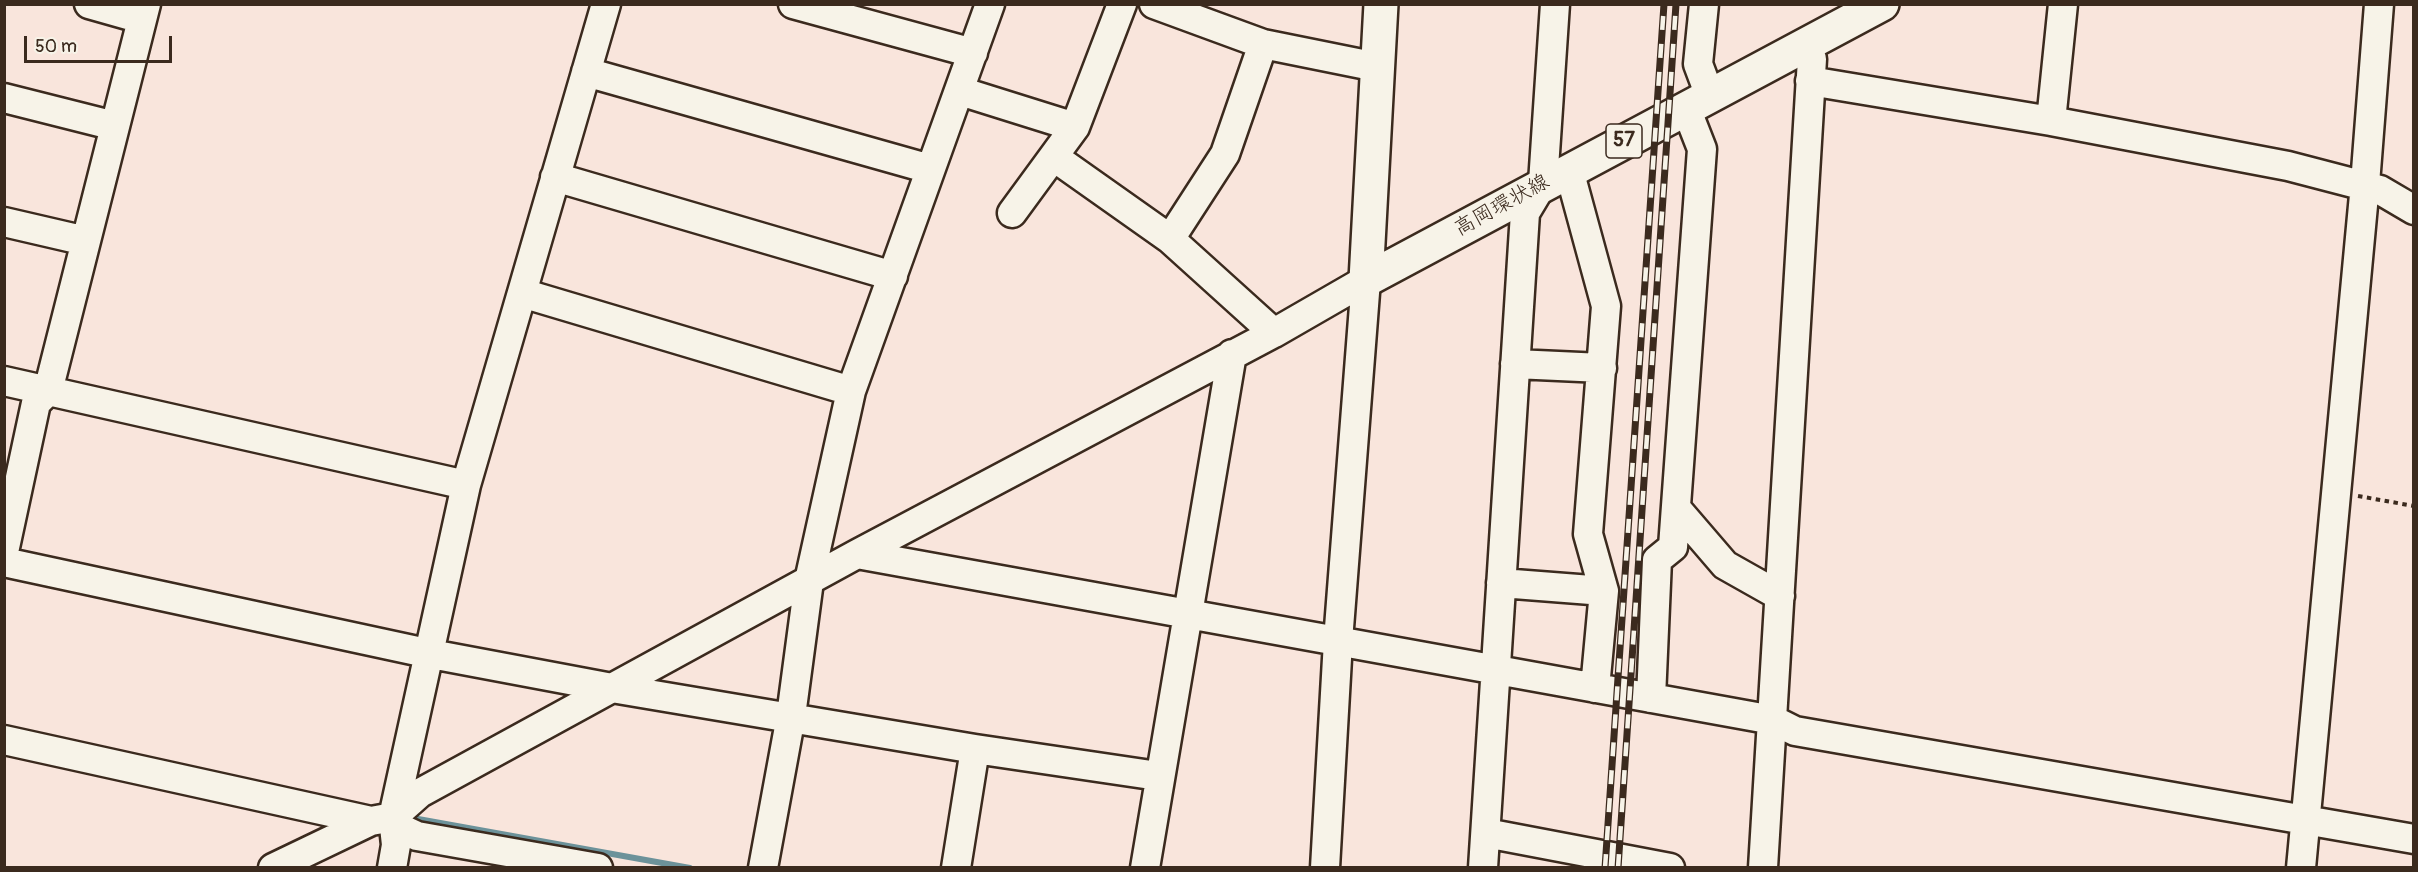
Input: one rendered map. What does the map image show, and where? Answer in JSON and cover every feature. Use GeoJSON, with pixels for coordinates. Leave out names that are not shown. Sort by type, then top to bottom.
{"type":"FeatureCollection","features":[{"type":"Feature","properties":{"kind":"main road"},"geometry":{"type":"LineString","coordinates":[[1366,280],[1381,4]]}},
{"type":"Feature","properties":{"kind":"main road","name":"高岡環状線"},"geometry":{"type":"LineString","coordinates":[[1366,280],[1556,176],[1882,4]]}},
{"type":"Feature","properties":{"kind":"street"},"geometry":{"type":"LineString","coordinates":[[4,552],[36,403],[48,391],[144,12],[89,4]]}},
{"type":"Feature","properties":{"kind":"street"},"geometry":{"type":"LineString","coordinates":[[793,4],[973,53]]}},
{"type":"Feature","properties":{"kind":"street"},"geometry":{"type":"LineString","coordinates":[[763,867],[790,716],[809,581],[851,391],[990,4]]}},
{"type":"Feature","properties":{"kind":"street"},"geometry":{"type":"LineString","coordinates":[[1012,213],[1075,127],[1122,4]]}},
{"type":"Feature","properties":{"kind":"street"},"geometry":{"type":"LineString","coordinates":[[1154,4],[1263,44],[1377,66]]}},
{"type":"Feature","properties":{"kind":"street"},"geometry":{"type":"LineString","coordinates":[[1555,4],[1556,176],[1606,306],[1588,534],[1604,591],[1596,688]]}},
{"type":"Feature","properties":{"kind":"street"},"geometry":{"type":"LineString","coordinates":[[1651,698],[1657,560],[1673,547],[1676,508],[1702,149],[1698,64],[1704,4]]}},
{"type":"Feature","properties":{"kind":"street"},"geometry":{"type":"LineString","coordinates":[[2051,121],[2063,4]]}},
{"type":"Feature","properties":{"kind":"street"},"geometry":{"type":"LineString","coordinates":[[2301,867],[2365,184],[2379,4]]}},
{"type":"Feature","properties":{"kind":"street"},"geometry":{"type":"LineString","coordinates":[[392,867],[396,845],[393,812],[431,654],[466,485],[605,5]]}},
{"type":"Feature","properties":{"kind":"street"},"geometry":{"type":"LineString","coordinates":[[1170,239],[1225,154],[1263,44]]}},
{"type":"Feature","properties":{"kind":"street"},"geometry":{"type":"LineString","coordinates":[[1763,867],[1812,59],[1805,46]]}},
{"type":"Feature","properties":{"kind":"street"},"geometry":{"type":"LineString","coordinates":[[586,72],[930,169]]}},
{"type":"Feature","properties":{"kind":"street"},"geometry":{"type":"LineString","coordinates":[[1810,81],[2051,121],[2288,166],[2365,184],[2414,210]]}},
{"type":"Feature","properties":{"kind":"street"},"geometry":{"type":"LineString","coordinates":[[960,90],[1075,127]]}},
{"type":"Feature","properties":{"kind":"street"},"geometry":{"type":"LineString","coordinates":[[4,98],[115,126]]}},
{"type":"Feature","properties":{"kind":"street"},"geometry":{"type":"LineString","coordinates":[[1054,157],[1170,239],[1274,333]]}},
{"type":"Feature","properties":{"kind":"street"},"geometry":{"type":"LineString","coordinates":[[1483,867],[1525,213],[1556,176]]}},
{"type":"Feature","properties":{"kind":"street"},"geometry":{"type":"LineString","coordinates":[[555,177],[893,276]]}},
{"type":"Feature","properties":{"kind":"street"},"geometry":{"type":"LineString","coordinates":[[4,222],[86,241]]}},
{"type":"Feature","properties":{"kind":"street"},"geometry":{"type":"LineString","coordinates":[[273,867],[393,812],[420,793],[857,554],[1274,333],[1366,280]]}},
{"type":"Feature","properties":{"kind":"street"},"geometry":{"type":"LineString","coordinates":[[1325,867],[1338,641],[1366,280]]}},
{"type":"Feature","properties":{"kind":"street"},"geometry":{"type":"LineString","coordinates":[[522,293],[851,391]]}},
{"type":"Feature","properties":{"kind":"street"},"geometry":{"type":"LineString","coordinates":[[1145,867],[1158,776],[1232,354]]}},
{"type":"Feature","properties":{"kind":"street"},"geometry":{"type":"LineString","coordinates":[[1515,364],[1602,368]]}},
{"type":"Feature","properties":{"kind":"street"},"geometry":{"type":"LineString","coordinates":[[4,381],[466,485]]}},
{"type":"Feature","properties":{"kind":"street"},"geometry":{"type":"LineString","coordinates":[[1676,508],[1725,565],[1780,596]]}},
{"type":"Feature","properties":{"kind":"street"},"geometry":{"type":"LineString","coordinates":[[857,554],[1188,612],[1773,720],[1795,731],[2414,839]]}},
{"type":"Feature","properties":{"kind":"street"},"geometry":{"type":"LineString","coordinates":[[4,562],[431,654],[612,688],[790,716],[975,749],[1158,776]]}},
{"type":"Feature","properties":{"kind":"street"},"geometry":{"type":"LineString","coordinates":[[1501,583],[1604,591]]}},
{"type":"Feature","properties":{"kind":"street"},"geometry":{"type":"LineString","coordinates":[[4,740],[393,812],[404,830],[417,836],[598,867]]}},
{"type":"Feature","properties":{"kind":"street"},"geometry":{"type":"LineString","coordinates":[[956,867],[975,749]]}},
{"type":"Feature","properties":{"kind":"street"},"geometry":{"type":"LineString","coordinates":[[1486,833],[1670,867]]}},
{"type":"Feature","properties":{"kind":"path"},"geometry":{"type":"LineString","coordinates":[[2336,492],[2414,506]]}},
{"type":"Feature","properties":{"kind":"waterway"},"geometry":{"type":"LineString","coordinates":[[407,817],[690,868]]}},
{"type":"Feature","properties":{"kind":"railway"},"geometry":{"type":"LineString","coordinates":[[1605,868],[1664,4]]}},
{"type":"Feature","properties":{"kind":"railway"},"geometry":{"type":"LineString","coordinates":[[1618,868],[1676,4]]}}]}
